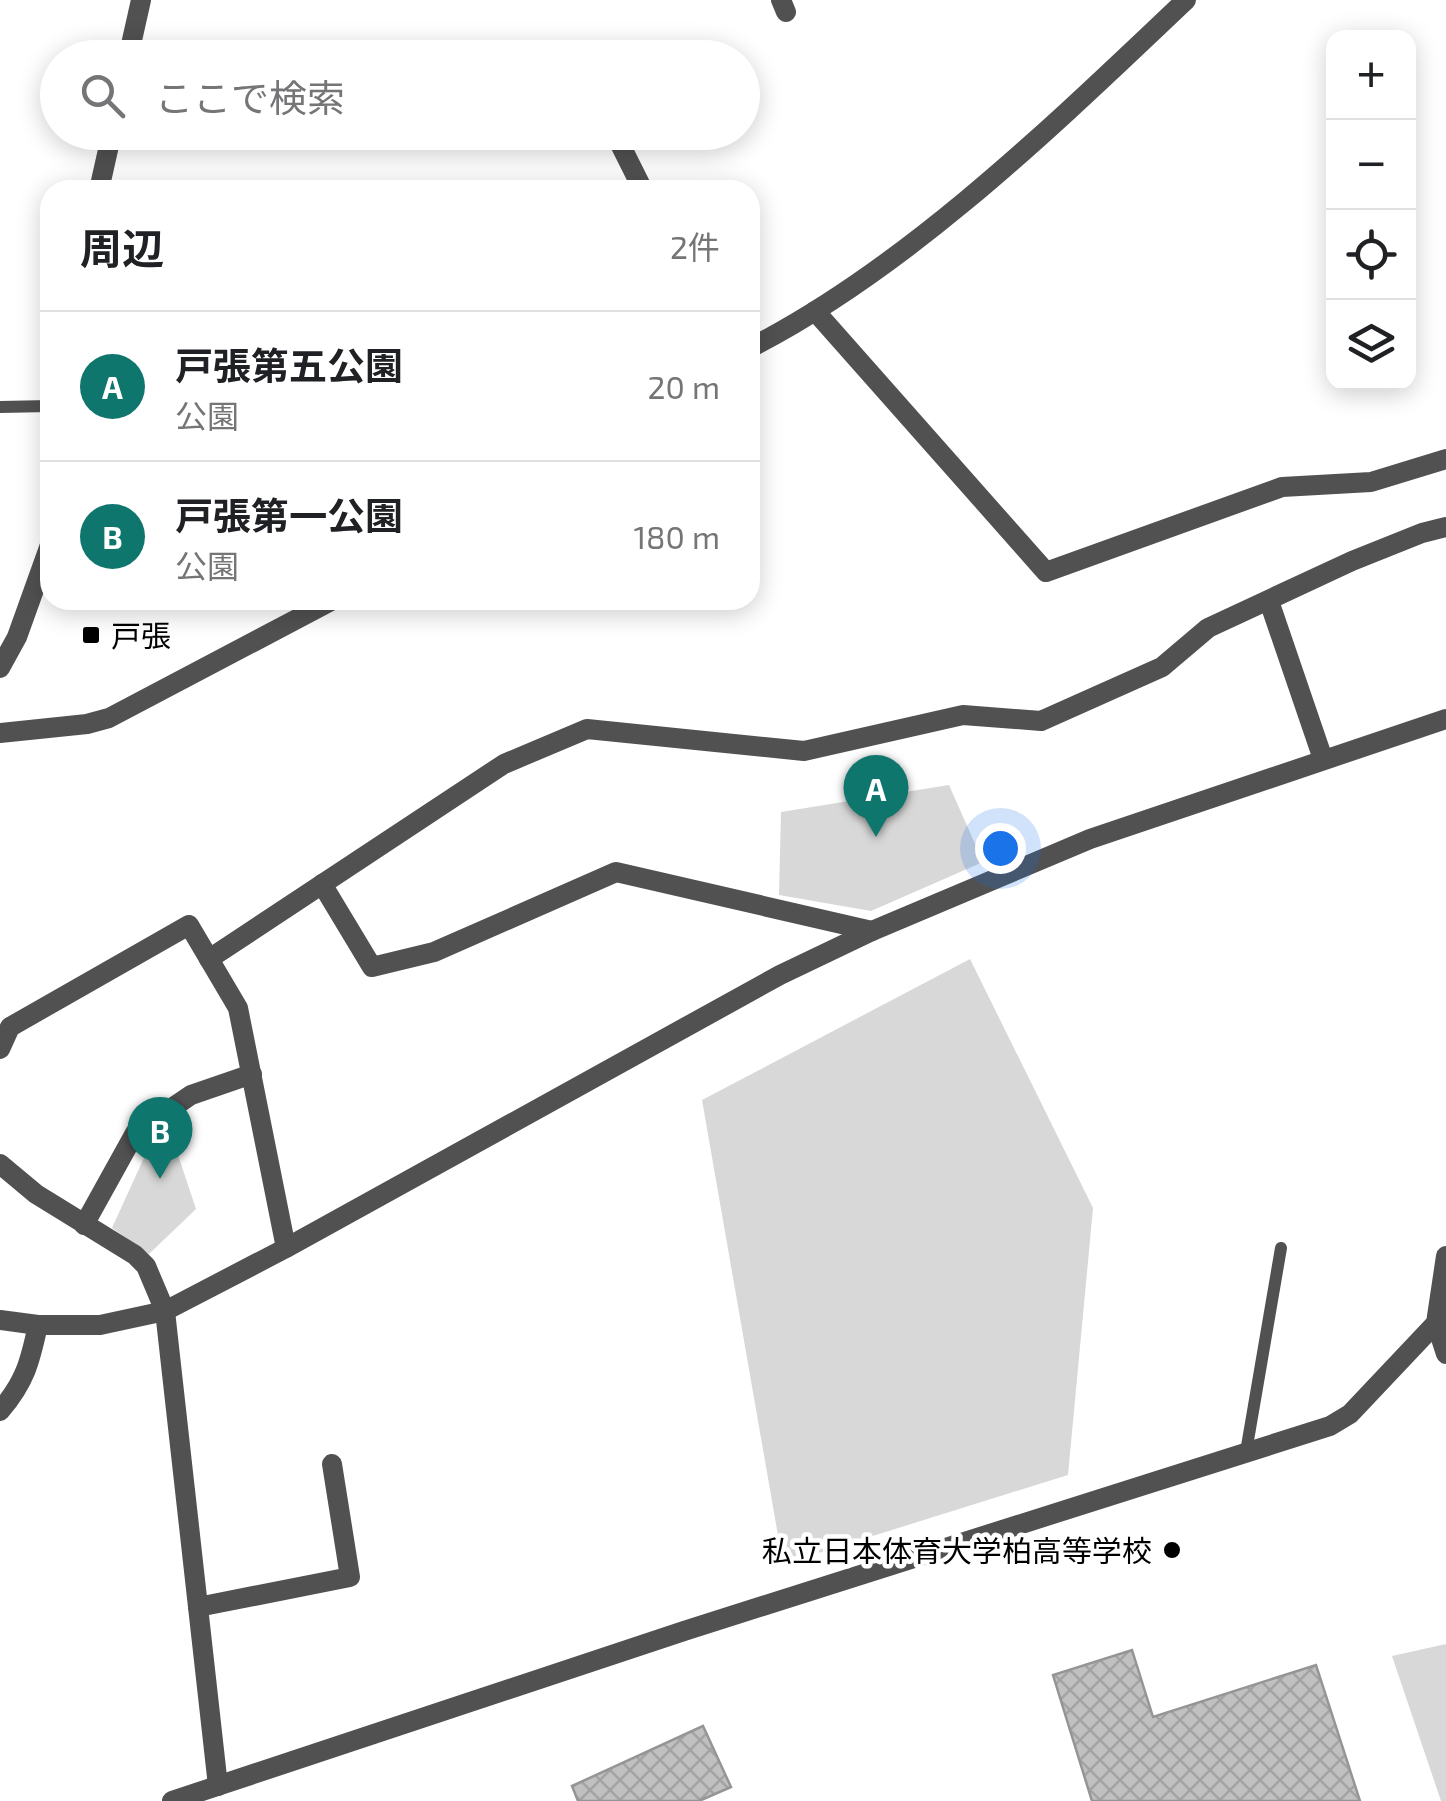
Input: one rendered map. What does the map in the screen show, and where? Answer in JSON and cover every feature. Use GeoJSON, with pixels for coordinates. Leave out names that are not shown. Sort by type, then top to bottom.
{"type":"FeatureCollection","features":[{"type":"Feature","properties":{"kind":"street"},"geometry":{"type":"LineString","coordinates":[[132,40],[141,0]]}},
{"type":"Feature","properties":{"kind":"street"},"geometry":{"type":"LineString","coordinates":[[760,342],[861,281],[971,194],[1082,98],[1186,0]]}},
{"type":"Feature","properties":{"kind":"street"},"geometry":{"type":"LineString","coordinates":[[101,180],[108,150]]}},
{"type":"Feature","properties":{"kind":"street"},"geometry":{"type":"LineString","coordinates":[[623,150],[638,180]]}},
{"type":"Feature","properties":{"kind":"street"},"geometry":{"type":"LineString","coordinates":[[815,311],[1046,572],[1282,486],[1370,482],[1446,459]]}},
{"type":"Feature","properties":{"kind":"street"},"geometry":{"type":"LineString","coordinates":[[209,959],[504,764],[587,729],[804,751],[963,715],[1040,722],[1162,667],[1208,628],[1352,561],[1446,527]]}},
{"type":"Feature","properties":{"kind":"street"},"geometry":{"type":"LineString","coordinates":[[0,668],[17,637],[40,572]]}},
{"type":"Feature","properties":{"kind":"street"},"geometry":{"type":"LineString","coordinates":[[1269,601],[1323,759]]}},
{"type":"Feature","properties":{"kind":"street"},"geometry":{"type":"LineString","coordinates":[[0,733],[109,718],[314,610]]}},
{"type":"Feature","properties":{"kind":"street"},"geometry":{"type":"LineString","coordinates":[[0,1320],[38,1325],[100,1325],[165,1310],[286,1248],[780,974],[872,930],[1090,839],[1446,719]]}},
{"type":"Feature","properties":{"kind":"street"},"geometry":{"type":"LineString","coordinates":[[322,884],[372,967],[434,952],[616,872],[872,930]]}},
{"type":"Feature","properties":{"kind":"street"},"geometry":{"type":"LineString","coordinates":[[0,1049],[10,1027],[189,925],[238,1008],[286,1248]]}},
{"type":"Feature","properties":{"kind":"street"},"geometry":{"type":"LineString","coordinates":[[84,1225],[135,1133],[191,1095],[252,1074]]}},
{"type":"Feature","properties":{"kind":"street"},"geometry":{"type":"LineString","coordinates":[[0,1164],[36,1194],[136,1256],[146,1266],[165,1310],[218,1786]]}},
{"type":"Feature","properties":{"kind":"street"},"geometry":{"type":"LineString","coordinates":[[1446,1256],[1436,1322],[1446,1354]]}},
{"type":"Feature","properties":{"kind":"street"},"geometry":{"type":"LineString","coordinates":[[172,1801],[684,1632],[1330,1426],[1350,1414],[1436,1322]]}},
{"type":"Feature","properties":{"kind":"street"},"geometry":{"type":"LineString","coordinates":[[0,1412],[18,1391],[28,1369],[38,1325]]}},
{"type":"Feature","properties":{"kind":"street"},"geometry":{"type":"LineString","coordinates":[[198,1607],[350,1577],[332,1464]]}},
{"type":"Feature","properties":{"kind":"lane"},"geometry":{"type":"LineString","coordinates":[[0,407],[40,406]]}},
{"type":"Feature","properties":{"kind":"lane"},"geometry":{"type":"LineString","coordinates":[[1246,1452],[1281,1248]]}},
{"type":"Feature","properties":{"kind":"shaded area"},"geometry":{"type":"Polygon","coordinates":[[[949,785],[983,862],[871,911],[779,895],[781,812],[949,785]]]}},
{"type":"Feature","properties":{"kind":"shaded area"},"geometry":{"type":"Polygon","coordinates":[[[970,959],[1093,1208],[1068,1475],[783,1564],[702,1100],[970,959]]]}},
{"type":"Feature","properties":{"kind":"shaded area"},"geometry":{"type":"Polygon","coordinates":[[[169,1128],[196,1209],[149,1254],[112,1228],[148,1149],[169,1128]]]}},
{"type":"Feature","properties":{"kind":"shaded area"},"geometry":{"type":"Polygon","coordinates":[[[1446,1644],[1446,1801],[1441,1801],[1392,1656],[1446,1644]]]}},
{"type":"Feature","properties":{"kind":"building"},"geometry":{"type":"Polygon","coordinates":[[[1132,1650],[1153,1717],[1316,1665],[1360,1801],[1092,1801],[1053,1675],[1132,1650]]]}},
{"type":"Feature","properties":{"kind":"building"},"geometry":{"type":"Polygon","coordinates":[[[703,1726],[731,1787],[699,1801],[578,1801],[572,1786],[703,1726]]]}},
{"type":"Feature","properties":{"kind":"place","name":"戸張"},"geometry":{"type":"Point","coordinates":[91,635]}},
{"type":"Feature","properties":{"kind":"place","name":"戸張第五公園"},"geometry":{"type":"Point","coordinates":[876,837]}},
{"type":"Feature","properties":{"kind":"place","name":"戸張第一公園"},"geometry":{"type":"Point","coordinates":[160,1179]}},
{"type":"Feature","properties":{"kind":"place","name":"私立日本体育大学柏高等学校"},"geometry":{"type":"Point","coordinates":[1172,1550]}}]}
